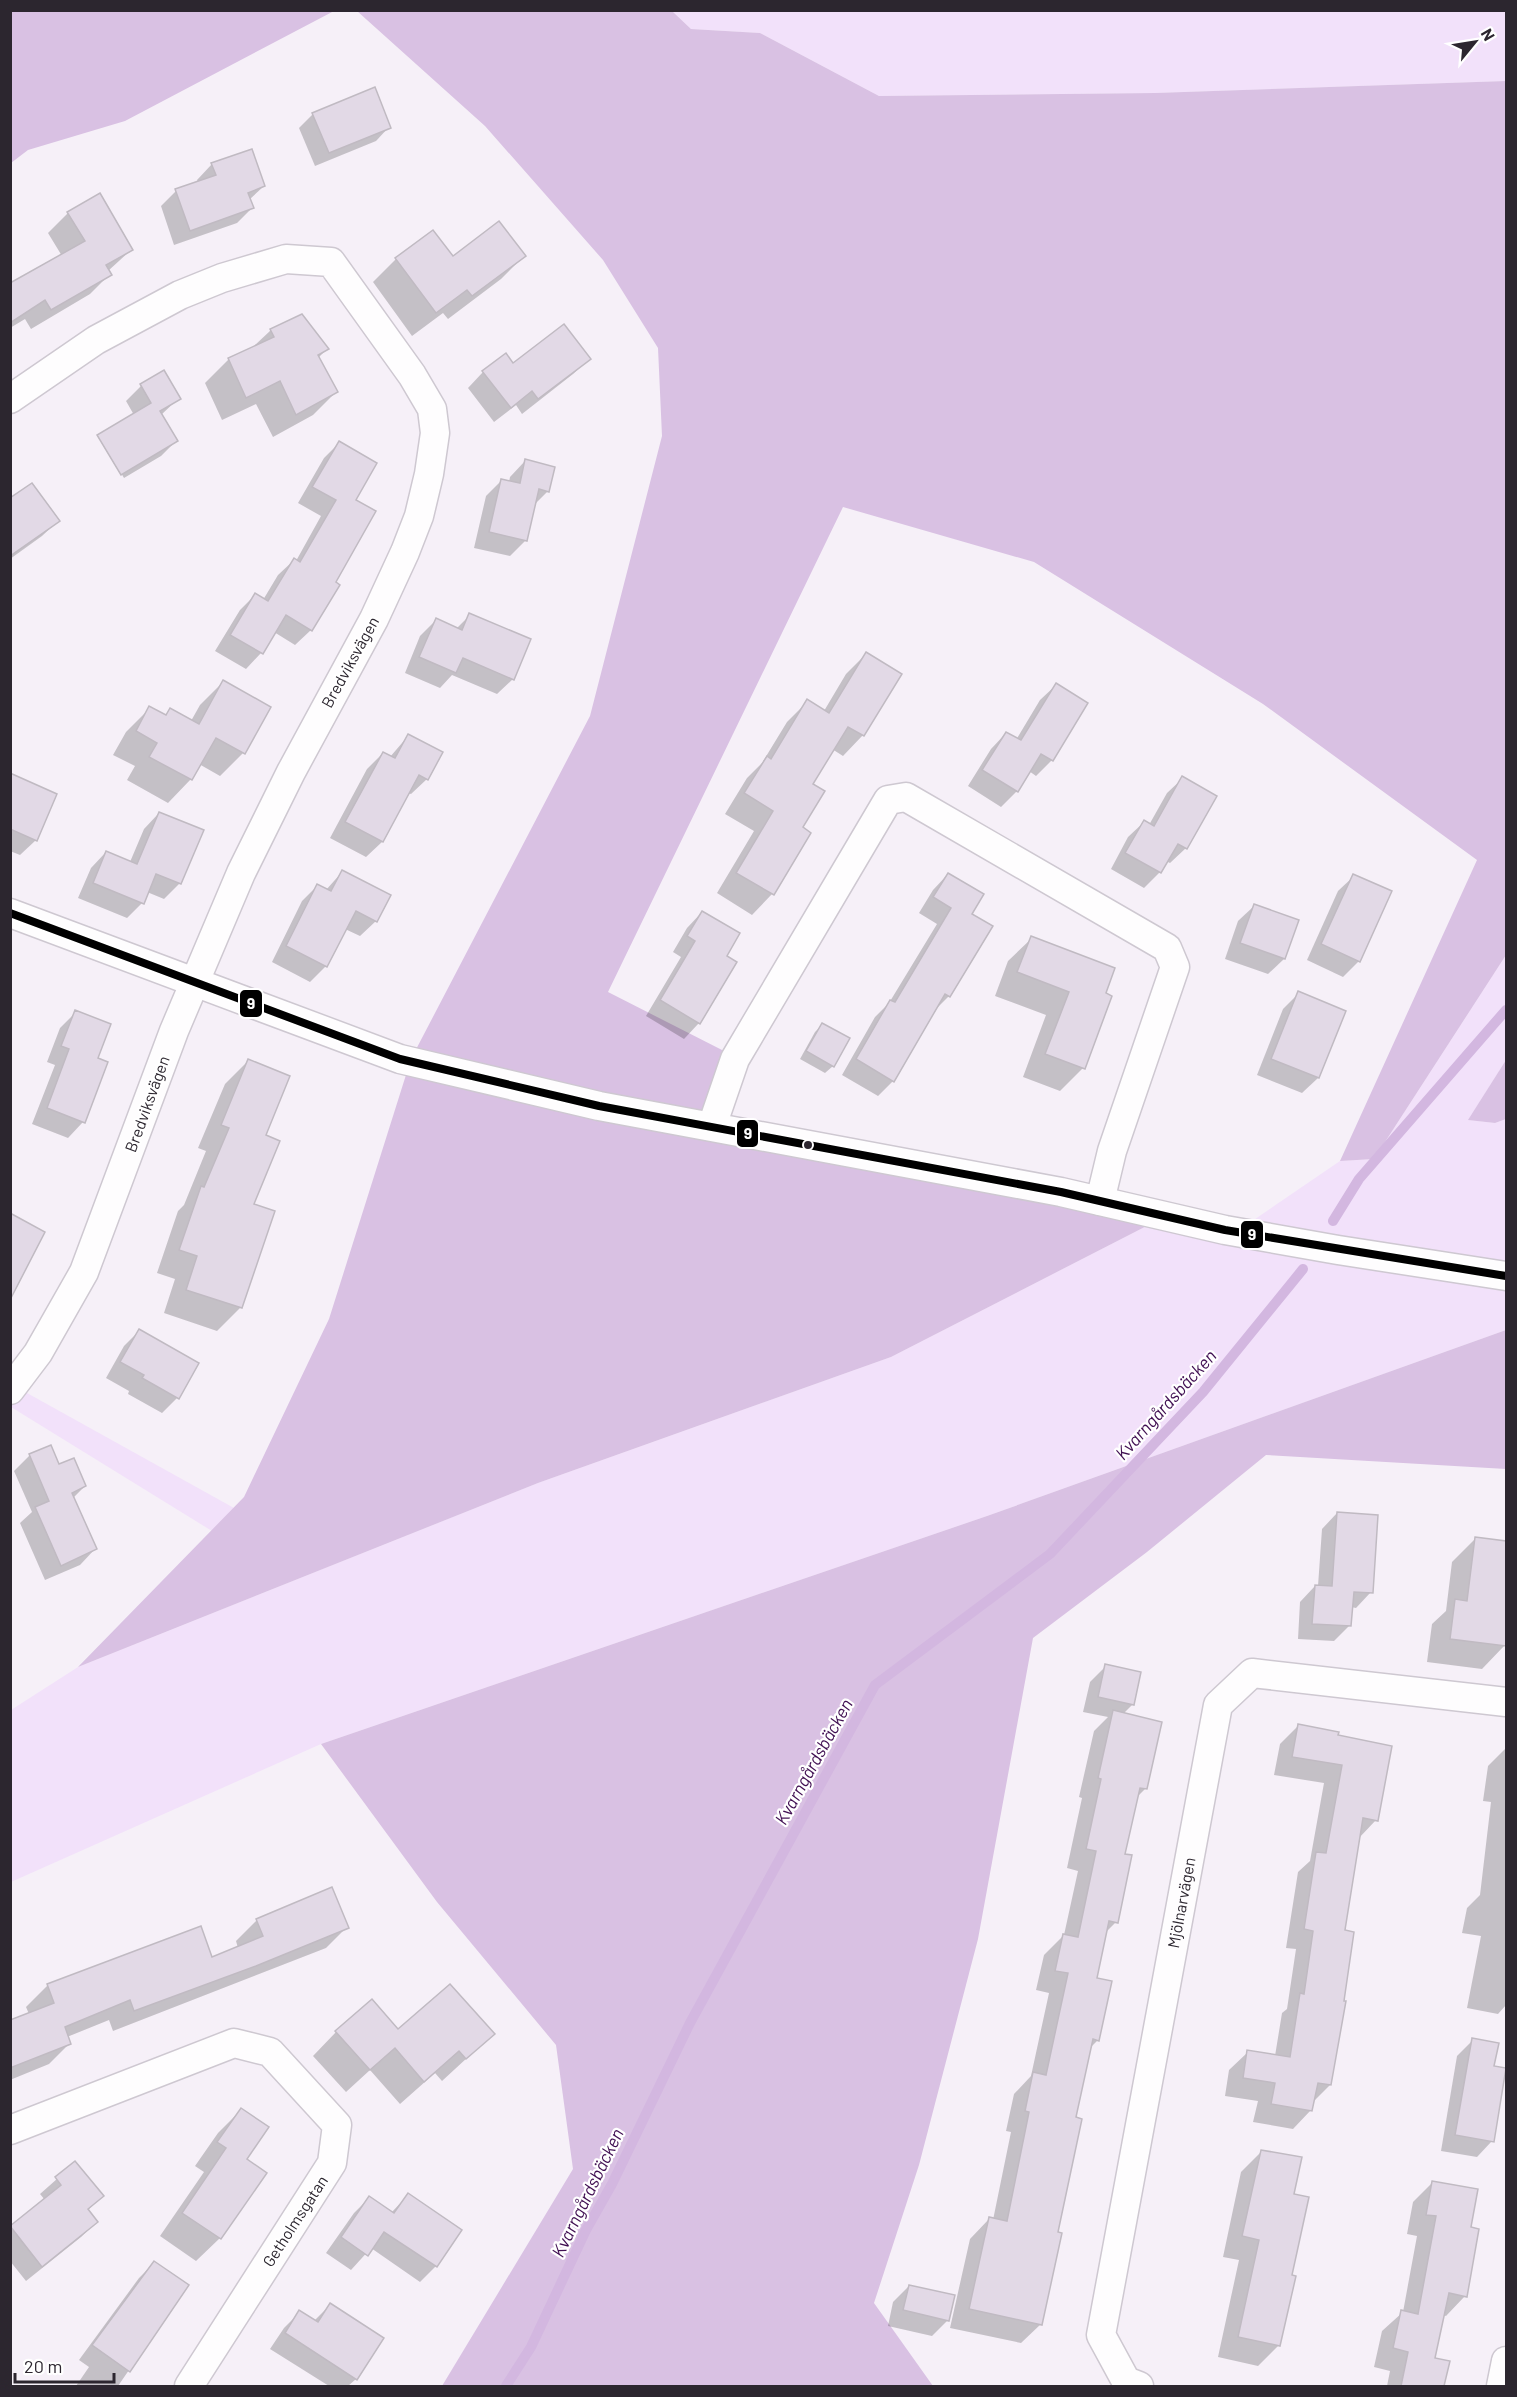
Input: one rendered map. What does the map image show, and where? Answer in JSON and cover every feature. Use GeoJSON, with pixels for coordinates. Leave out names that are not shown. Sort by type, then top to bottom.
{"type":"FeatureCollection","features":[{"type":"Feature","properties":{"kind":"street","name":"Bredviksvägen"},"geometry":{"type":"LineString","coordinates":[[10,399],[96,340],[154,307],[222,278],[286,259],[331,262],[412,375],[432,409],[435,433],[429,474],[419,516],[405,552],[374,619],[331,696],[241,873],[151,1089],[100,1234],[84,1272],[38,1353],[10,1390]]}},
{"type":"Feature","properties":{"kind":"street"},"geometry":{"type":"LineString","coordinates":[[712,1126],[735,1059],[888,800],[906,797],[1167,948],[1175,967],[1112,1151],[1100,1201]]}},
{"type":"Feature","properties":{"kind":"street"},"geometry":{"type":"LineString","coordinates":[[10,913],[400,1059],[599,1106],[1100,1201],[1225,1230],[1506,1276]]}},
{"type":"Feature","properties":{"kind":"street","name":"Mjölnarvägen"},"geometry":{"type":"LineString","coordinates":[[1139,2386],[1126,2381],[1101,2335],[1218,1705],[1252,1673],[1506,1702]]}},
{"type":"Feature","properties":{"kind":"street","name":"Getholmsgatan"},"geometry":{"type":"LineString","coordinates":[[10,2130],[234,2043],[270,2052],[337,2125],[333,2163],[189,2386]]}},
{"type":"Feature","properties":{"kind":"street"},"geometry":{"type":"LineString","coordinates":[[1501,2386],[1506,2361]]}},
{"type":"Feature","properties":{"kind":"shaded area"},"geometry":{"type":"Polygon","coordinates":[[[11,10],[334,11],[125,121],[28,150],[11,163],[11,10]]]}},
{"type":"Feature","properties":{"kind":"shaded area"},"geometry":{"type":"Polygon","coordinates":[[[357,11],[672,11],[691,29],[760,33],[879,96],[1155,93],[1506,81],[1506,955],[1374,1159],[1340,1161],[1477,860],[1263,704],[1034,562],[843,507],[608,992],[724,1051],[708,1125],[1172,1213],[891,1357],[538,1483],[78,1667],[244,1497],[329,1319],[411,1059],[590,716],[662,436],[658,348],[603,260],[485,126],[357,11]]]}},
{"type":"Feature","properties":{"kind":"shaded area"},"geometry":{"type":"Polygon","coordinates":[[[672,11],[1506,11],[1506,81],[1155,93],[879,96],[760,33],[691,29],[672,11]]]}},
{"type":"Feature","properties":{"kind":"shaded area"},"geometry":{"type":"Polygon","coordinates":[[[1506,955],[1506,1060],[1469,1120],[1495,1123],[1506,1119],[1506,1330],[987,1516],[321,1744],[11,1882],[11,1710],[78,1667],[538,1483],[891,1357],[1172,1213],[1236,1232],[1340,1161],[1374,1159],[1506,955]]]}},
{"type":"Feature","properties":{"kind":"shaded area"},"geometry":{"type":"Polygon","coordinates":[[[1506,1060],[1506,1119],[1495,1123],[1468,1120],[1506,1060]]]}},
{"type":"Feature","properties":{"kind":"shaded area"},"geometry":{"type":"Polygon","coordinates":[[[1506,1330],[1506,1469],[1266,1455],[1147,1552],[1033,1638],[978,1939],[919,2165],[874,2303],[933,2386],[442,2386],[573,2169],[556,2045],[437,1902],[321,1744],[987,1516],[1506,1330]]]}},
{"type":"Feature","properties":{"kind":"shaded area"},"geometry":{"type":"Polygon","coordinates":[[[18,1388],[234,1508],[212,1531],[11,1407],[10,1397],[18,1388]]]}},
{"type":"Feature","properties":{"kind":"building"},"geometry":{"type":"Polygon","coordinates":[[[375,87],[391,128],[329,153],[312,113],[375,87]]]}},
{"type":"Feature","properties":{"kind":"building"},"geometry":{"type":"Polygon","coordinates":[[[252,149],[265,186],[248,193],[254,208],[190,231],[175,189],[216,175],[211,163],[252,149]]]}},
{"type":"Feature","properties":{"kind":"building"},"geometry":{"type":"Polygon","coordinates":[[[100,193],[133,250],[106,265],[112,275],[51,310],[45,300],[10,323],[10,283],[85,241],[67,212],[100,193]]]}},
{"type":"Feature","properties":{"kind":"building"},"geometry":{"type":"Polygon","coordinates":[[[499,221],[526,256],[472,296],[467,290],[436,313],[395,258],[433,230],[453,256],[499,221]]]}},
{"type":"Feature","properties":{"kind":"building"},"geometry":{"type":"Polygon","coordinates":[[[302,314],[329,349],[318,355],[338,392],[296,415],[280,381],[246,398],[228,358],[274,337],[270,329],[302,314]]]}},
{"type":"Feature","properties":{"kind":"building"},"geometry":{"type":"Polygon","coordinates":[[[564,324],[591,359],[538,399],[532,391],[511,408],[482,371],[506,353],[513,363],[564,324]]]}},
{"type":"Feature","properties":{"kind":"building"},"geometry":{"type":"Polygon","coordinates":[[[164,370],[181,399],[160,411],[178,441],[121,475],[97,435],[151,403],[140,384],[164,370]]]}},
{"type":"Feature","properties":{"kind":"building"},"geometry":{"type":"Polygon","coordinates":[[[339,441],[377,463],[356,500],[376,511],[336,582],[340,585],[312,631],[286,615],[263,654],[230,635],[255,593],[268,601],[294,558],[300,562],[336,500],[312,487],[339,441]]]}},
{"type":"Feature","properties":{"kind":"building"},"geometry":{"type":"Polygon","coordinates":[[[525,459],[555,467],[549,492],[539,489],[527,541],[489,532],[501,479],[520,483],[525,459]]]}},
{"type":"Feature","properties":{"kind":"building"},"geometry":{"type":"Polygon","coordinates":[[[32,483],[60,521],[10,556],[10,498],[32,483]]]}},
{"type":"Feature","properties":{"kind":"building"},"geometry":{"type":"Polygon","coordinates":[[[469,613],[531,639],[514,680],[463,658],[456,673],[419,657],[436,618],[462,630],[469,613]]]}},
{"type":"Feature","properties":{"kind":"building"},"geometry":{"type":"Polygon","coordinates":[[[866,652],[902,674],[864,736],[848,727],[813,784],[825,791],[803,827],[811,833],[774,895],[736,873],[773,811],[744,793],[767,756],[771,759],[807,699],[829,713],[866,652]]]}},
{"type":"Feature","properties":{"kind":"building"},"geometry":{"type":"Polygon","coordinates":[[[223,680],[271,707],[245,754],[216,738],[192,780],[149,757],[157,743],[136,731],[149,706],[166,715],[170,708],[199,724],[223,680]]]}},
{"type":"Feature","properties":{"kind":"building"},"geometry":{"type":"Polygon","coordinates":[[[1056,683],[1088,703],[1053,761],[1041,754],[1018,792],[982,770],[1006,732],[1021,740],[1056,683]]]}},
{"type":"Feature","properties":{"kind":"building"},"geometry":{"type":"Polygon","coordinates":[[[408,734],[443,752],[428,780],[419,775],[383,842],[345,822],[383,752],[395,758],[408,734]]]}},
{"type":"Feature","properties":{"kind":"building"},"geometry":{"type":"Polygon","coordinates":[[[10,773],[57,794],[37,841],[10,829],[10,773]]]}},
{"type":"Feature","properties":{"kind":"building"},"geometry":{"type":"Polygon","coordinates":[[[1182,776],[1217,796],[1187,849],[1178,844],[1161,873],[1125,853],[1144,820],[1154,826],[1182,776]]]}},
{"type":"Feature","properties":{"kind":"building"},"geometry":{"type":"Polygon","coordinates":[[[159,812],[204,830],[181,884],[156,874],[144,904],[93,883],[106,851],[137,864],[159,812]]]}},
{"type":"Feature","properties":{"kind":"building"},"geometry":{"type":"Polygon","coordinates":[[[342,870],[391,895],[377,922],[356,911],[327,967],[286,946],[317,884],[331,891],[342,870]]]}},
{"type":"Feature","properties":{"kind":"building"},"geometry":{"type":"Polygon","coordinates":[[[948,873],[984,894],[972,914],[993,926],[950,997],[945,994],[894,1082],[856,1059],[890,1000],[895,1002],[951,908],[933,897],[948,873]]]}},
{"type":"Feature","properties":{"kind":"building"},"geometry":{"type":"Polygon","coordinates":[[[1353,874],[1392,891],[1360,962],[1321,944],[1353,874]]]}},
{"type":"Feature","properties":{"kind":"building"},"geometry":{"type":"Polygon","coordinates":[[[1254,904],[1299,920],[1285,959],[1240,943],[1254,904]]]}},
{"type":"Feature","properties":{"kind":"building"},"geometry":{"type":"Polygon","coordinates":[[[702,911],[740,933],[727,956],[737,962],[700,1024],[660,1000],[695,941],[687,936],[702,911]]]}},
{"type":"Feature","properties":{"kind":"building"},"geometry":{"type":"Polygon","coordinates":[[[1031,936],[1115,968],[1106,993],[1112,996],[1085,1069],[1045,1054],[1069,992],[1017,972],[1031,936]]]}},
{"type":"Feature","properties":{"kind":"building"},"geometry":{"type":"Polygon","coordinates":[[[1298,991],[1346,1011],[1319,1078],[1271,1059],[1298,991]]]}},
{"type":"Feature","properties":{"kind":"building"},"geometry":{"type":"Polygon","coordinates":[[[75,1010],[111,1024],[98,1058],[108,1062],[85,1123],[47,1108],[69,1049],[61,1046],[75,1010]]]}},
{"type":"Feature","properties":{"kind":"building"},"geometry":{"type":"Polygon","coordinates":[[[822,1023],[850,1038],[834,1067],[806,1051],[822,1023]]]}},
{"type":"Feature","properties":{"kind":"building"},"geometry":{"type":"Polygon","coordinates":[[[248,1059],[290,1076],[266,1135],[280,1141],[254,1204],[275,1211],[242,1308],[186,1290],[197,1256],[179,1250],[201,1186],[204,1187],[229,1128],[221,1125],[248,1059]]]}},
{"type":"Feature","properties":{"kind":"building"},"geometry":{"type":"Polygon","coordinates":[[[10,1213],[45,1232],[10,1300],[10,1213]]]}},
{"type":"Feature","properties":{"kind":"building"},"geometry":{"type":"Polygon","coordinates":[[[139,1329],[199,1363],[179,1399],[142,1378],[144,1375],[120,1362],[139,1329]]]}},
{"type":"Feature","properties":{"kind":"building"},"geometry":{"type":"Polygon","coordinates":[[[51,1445],[59,1464],[74,1458],[86,1486],[72,1493],[97,1549],[61,1566],[35,1507],[49,1501],[29,1454],[51,1445]]]}},
{"type":"Feature","properties":{"kind":"building"},"geometry":{"type":"Polygon","coordinates":[[[1337,1512],[1378,1515],[1373,1593],[1354,1592],[1351,1626],[1312,1624],[1315,1585],[1332,1586],[1337,1512]]]}},
{"type":"Feature","properties":{"kind":"building"},"geometry":{"type":"Polygon","coordinates":[[[1475,1537],[1506,1541],[1506,1646],[1450,1639],[1455,1599],[1467,1601],[1475,1537]]]}},
{"type":"Feature","properties":{"kind":"building"},"geometry":{"type":"Polygon","coordinates":[[[1105,1664],[1141,1672],[1134,1705],[1098,1697],[1105,1664]]]}},
{"type":"Feature","properties":{"kind":"building"},"geometry":{"type":"Polygon","coordinates":[[[1113,1710],[1162,1722],[1147,1789],[1140,1788],[1125,1854],[1132,1855],[1118,1923],[1109,1921],[1097,1978],[1112,1981],[1099,2041],[1093,2039],[1076,2117],[1082,2119],[1058,2232],[1062,2233],[1042,2325],[969,2309],[989,2217],[1007,2221],[1029,2112],[1025,2111],[1033,2072],[1046,2075],[1068,1973],[1055,1971],[1063,1934],[1078,1937],[1096,1851],[1086,1849],[1113,1710]]]}},
{"type":"Feature","properties":{"kind":"building"},"geometry":{"type":"Polygon","coordinates":[[[1298,1724],[1392,1746],[1378,1821],[1363,1818],[1345,1930],[1354,1932],[1344,2001],[1346,2001],[1331,2085],[1318,2083],[1312,2111],[1271,2104],[1275,2083],[1243,2078],[1247,2050],[1290,2057],[1300,1993],[1304,1994],[1313,1931],[1304,1929],[1316,1852],[1326,1853],[1342,1765],[1292,1757],[1298,1724]]]}},
{"type":"Feature","properties":{"kind":"building"},"geometry":{"type":"Polygon","coordinates":[[[332,1887],[349,1928],[256,1966],[134,2011],[130,2000],[65,2027],[71,2044],[10,2068],[10,2020],[54,2003],[47,1984],[201,1926],[212,1957],[263,1936],[256,1919],[332,1887]]]}},
{"type":"Feature","properties":{"kind":"building"},"geometry":{"type":"Polygon","coordinates":[[[450,1984],[495,2034],[466,2059],[459,2051],[424,2082],[395,2048],[370,2070],[335,2031],[372,1999],[398,2029],[450,1984]]]}},
{"type":"Feature","properties":{"kind":"building"},"geometry":{"type":"Polygon","coordinates":[[[1472,2038],[1499,2043],[1494,2066],[1506,2068],[1494,2142],[1455,2135],[1472,2038]]]}},
{"type":"Feature","properties":{"kind":"building"},"geometry":{"type":"Polygon","coordinates":[[[241,2108],[269,2127],[247,2159],[267,2173],[221,2239],[182,2213],[226,2148],[217,2142],[241,2108]]]}},
{"type":"Feature","properties":{"kind":"building"},"geometry":{"type":"Polygon","coordinates":[[[1261,2150],[1302,2157],[1294,2194],[1309,2197],[1292,2275],[1296,2276],[1280,2346],[1238,2337],[1259,2240],[1242,2236],[1261,2150]]]}},
{"type":"Feature","properties":{"kind":"building"},"geometry":{"type":"Polygon","coordinates":[[[75,2161],[104,2196],[88,2209],[98,2222],[42,2267],[10,2226],[61,2185],[55,2177],[75,2161]]]}},
{"type":"Feature","properties":{"kind":"building"},"geometry":{"type":"Polygon","coordinates":[[[1432,2181],[1478,2189],[1471,2227],[1479,2229],[1467,2297],[1449,2293],[1435,2358],[1450,2361],[1444,2386],[1401,2386],[1408,2352],[1393,2348],[1401,2310],[1418,2314],[1436,2216],[1426,2215],[1432,2181]]]}},
{"type":"Feature","properties":{"kind":"building"},"geometry":{"type":"Polygon","coordinates":[[[408,2193],[462,2230],[437,2267],[384,2232],[368,2256],[341,2237],[369,2196],[394,2213],[408,2193]]]}},
{"type":"Feature","properties":{"kind":"building"},"geometry":{"type":"Polygon","coordinates":[[[154,2261],[189,2285],[130,2372],[92,2345],[154,2261]]]}},
{"type":"Feature","properties":{"kind":"building"},"geometry":{"type":"Polygon","coordinates":[[[909,2285],[955,2295],[949,2321],[903,2310],[909,2285]]]}},
{"type":"Feature","properties":{"kind":"building"},"geometry":{"type":"Polygon","coordinates":[[[330,2303],[384,2338],[357,2380],[285,2333],[299,2310],[318,2322],[330,2303]]]}},
{"type":"Feature","properties":{"kind":"waterway","name":"Kvarngårdsbäcken"},"geometry":{"type":"LineString","coordinates":[[1333,1221],[1359,1179],[1506,1010]]}},
{"type":"Feature","properties":{"kind":"waterway","name":"Kvarngårdsbäcken"},"geometry":{"type":"LineString","coordinates":[[506,2386],[531,2347],[586,2230],[612,2184],[690,2023],[875,1685],[1050,1554],[1203,1392],[1303,1269]]}},
{"type":"Feature","properties":{"kind":"transit line","name":"9"},"geometry":{"type":"LineString","coordinates":[[10,913],[400,1059],[599,1106],[1061,1192],[1225,1230],[1506,1276]]}}]}
